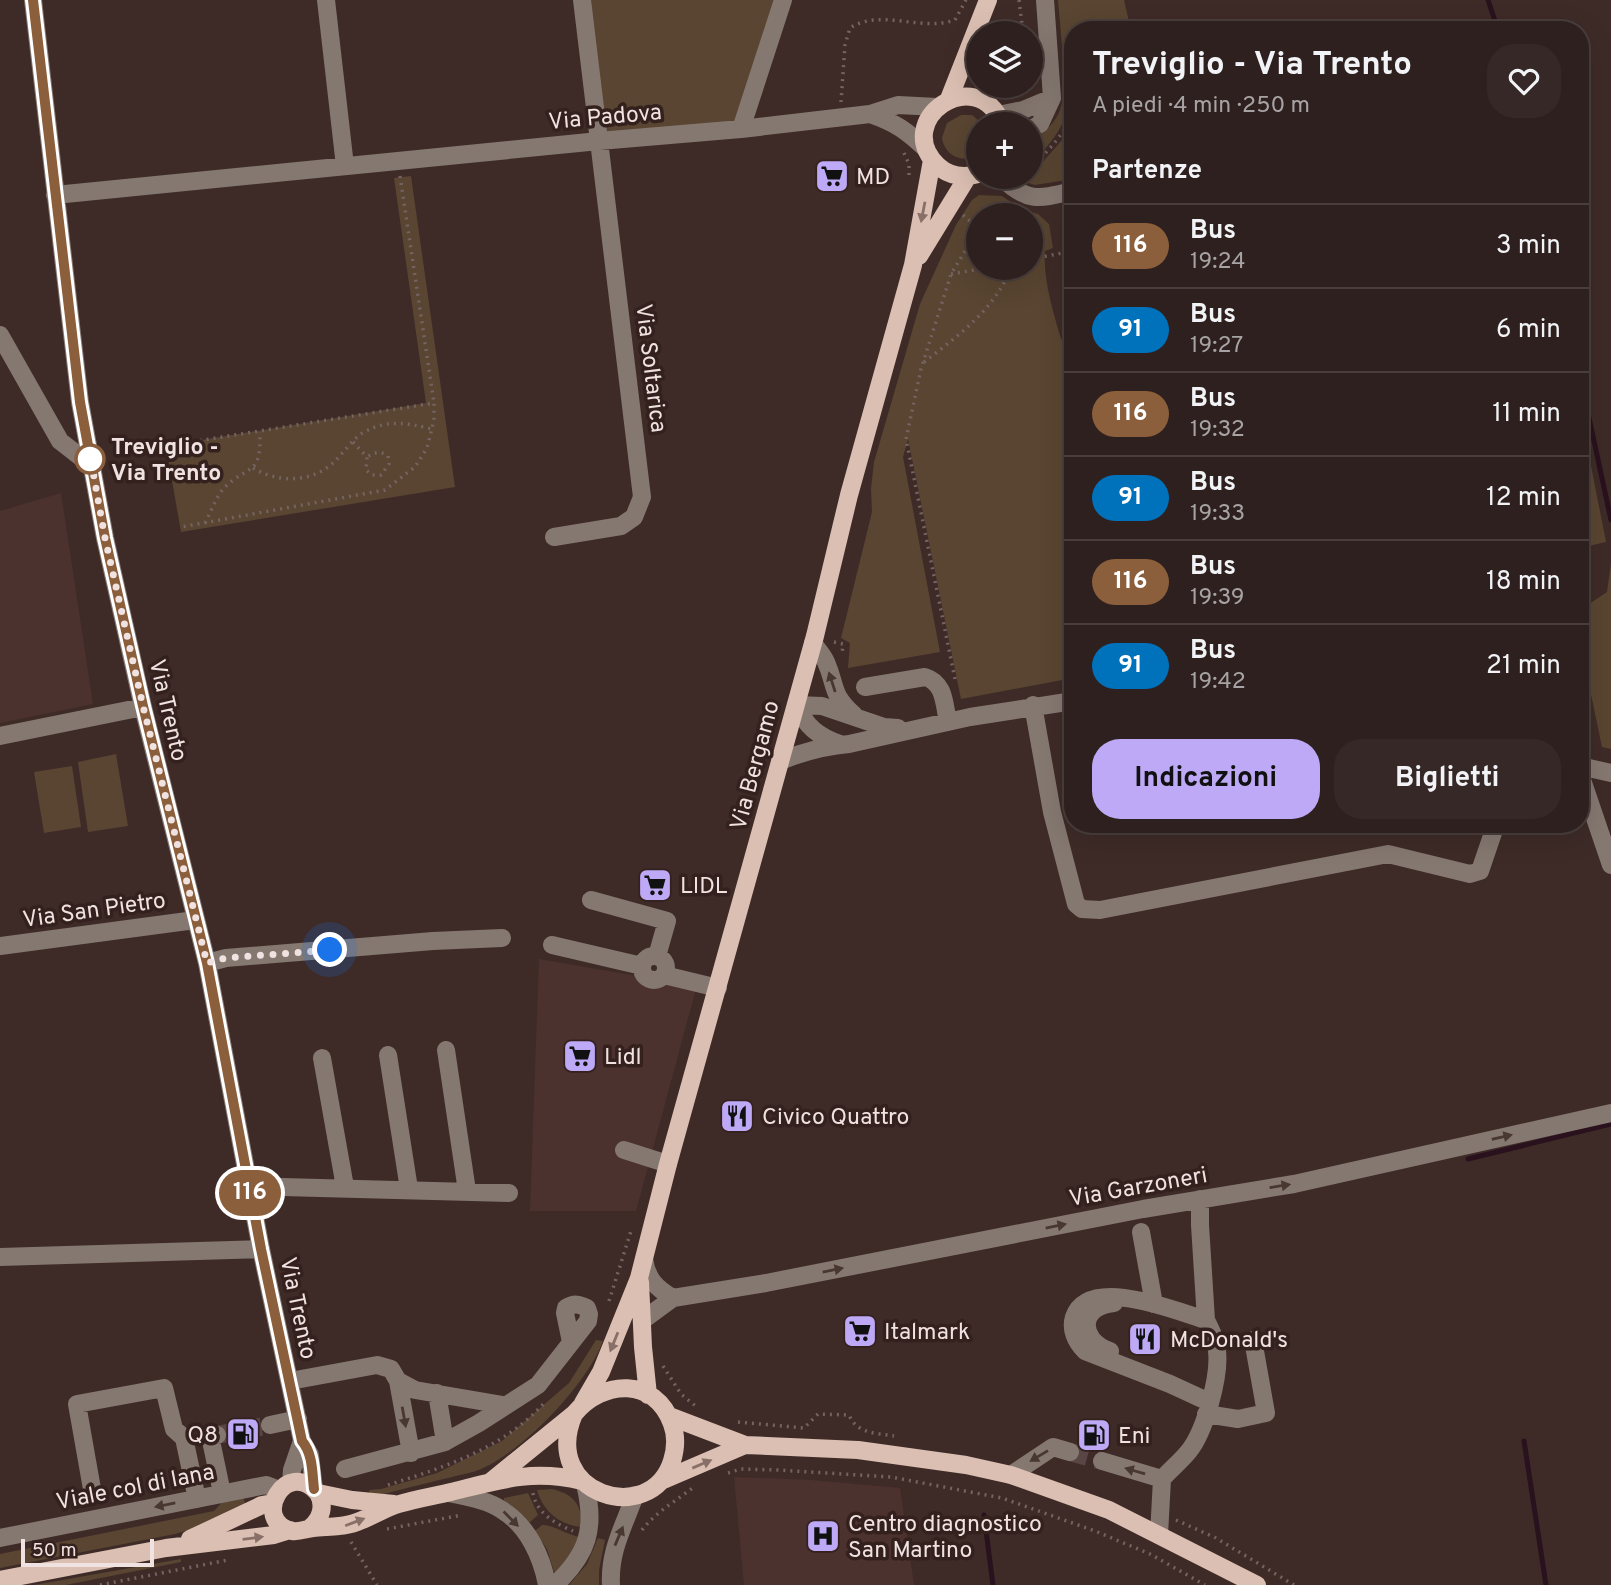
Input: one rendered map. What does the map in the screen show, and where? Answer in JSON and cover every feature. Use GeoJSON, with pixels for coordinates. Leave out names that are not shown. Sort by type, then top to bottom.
{"type":"FeatureCollection","features":[{"type":"Feature","properties":{"kind":"main road","name":"Via Bergamo"},"geometry":{"type":"LineString","coordinates":[[987,21],[989,0]]}},
{"type":"Feature","properties":{"kind":"main road","name":"Via Bergamo"},"geometry":{"type":"LineString","coordinates":[[579,1409],[601,1372],[639,1278],[668,1164],[813,643],[849,495],[913,265],[929,155],[925,126],[930,116],[943,103],[989,0]]}},
{"type":"Feature","properties":{"kind":"main road"},"geometry":{"type":"LineString","coordinates":[[943,103],[968,98]]}},
{"type":"Feature","properties":{"kind":"main road","name":"Via Bergamo"},"geometry":{"type":"LineString","coordinates":[[929,155],[942,170],[954,175],[966,175]]}},
{"type":"Feature","properties":{"kind":"main road","name":"Via Bergamo"},"geometry":{"type":"LineString","coordinates":[[913,265],[966,186]]}},
{"type":"Feature","properties":{"kind":"main road","name":"Via Bergamo"},"geometry":{"type":"LineString","coordinates":[[639,1278],[648,1395]]}},
{"type":"Feature","properties":{"kind":"main road"},"geometry":{"type":"LineString","coordinates":[[489,1483],[597,1393],[614,1388],[632,1389],[648,1395],[660,1404],[669,1416],[675,1433],[676,1450],[670,1467],[660,1481]]}},
{"type":"Feature","properties":{"kind":"main road"},"geometry":{"type":"LineString","coordinates":[[579,1409],[568,1427],[566,1442],[573,1470],[584,1482]]}},
{"type":"Feature","properties":{"kind":"main road"},"geometry":{"type":"LineString","coordinates":[[669,1416],[745,1446],[858,1450],[966,1465],[1011,1475],[1109,1510],[1257,1585]]}},
{"type":"Feature","properties":{"kind":"main road"},"geometry":{"type":"LineString","coordinates":[[0,1580],[166,1548],[274,1535],[290,1530],[346,1526],[397,1504],[529,1475],[557,1475],[584,1482],[609,1496],[635,1496],[660,1481],[745,1446]]}},
{"type":"Feature","properties":{"kind":"main road"},"geometry":{"type":"LineString","coordinates":[[166,1548],[212,1530],[303,1483],[316,1491],[352,1500],[397,1504]]}},
{"type":"Feature","properties":{"kind":"main road"},"geometry":{"type":"LineString","coordinates":[[310,1528],[322,1512],[321,1499],[316,1491]]}},
{"type":"Feature","properties":{"kind":"main road"},"geometry":{"type":"LineString","coordinates":[[281,1492],[273,1510],[278,1522],[290,1530]]}},
{"type":"Feature","properties":{"kind":"street","name":"Via Trento"},"geometry":{"type":"LineString","coordinates":[[33,0],[80,402],[105,538],[143,706],[207,963],[261,1249],[302,1441],[310,1455],[316,1491]]}},
{"type":"Feature","properties":{"kind":"street"},"geometry":{"type":"LineString","coordinates":[[326,0],[345,166]]}},
{"type":"Feature","properties":{"kind":"street","name":"Via Soltarica"},"geometry":{"type":"LineString","coordinates":[[554,537],[621,526],[634,517],[642,497],[582,0]]}},
{"type":"Feature","properties":{"kind":"street"},"geometry":{"type":"LineString","coordinates":[[741,129],[783,0]]}},
{"type":"Feature","properties":{"kind":"street"},"geometry":{"type":"LineString","coordinates":[[1043,118],[1052,98],[1045,0]]}},
{"type":"Feature","properties":{"kind":"street"},"geometry":{"type":"LineString","coordinates":[[1018,112],[1052,98]]}},
{"type":"Feature","properties":{"kind":"street","name":"Via Padova"},"geometry":{"type":"LineString","coordinates":[[55,195],[741,129],[870,114],[898,106],[943,103]]}},
{"type":"Feature","properties":{"kind":"street","name":"Via Padova"},"geometry":{"type":"LineString","coordinates":[[870,114],[894,122],[909,132],[929,155]]}},
{"type":"Feature","properties":{"kind":"street"},"geometry":{"type":"LineString","coordinates":[[1013,189],[1039,199],[1064,193]]}},
{"type":"Feature","properties":{"kind":"street"},"geometry":{"type":"LineString","coordinates":[[0,335],[60,441],[92,466]]}},
{"type":"Feature","properties":{"kind":"street"},"geometry":{"type":"LineString","coordinates":[[813,643],[826,661],[834,690],[843,705],[857,717]]}},
{"type":"Feature","properties":{"kind":"street"},"geometry":{"type":"LineString","coordinates":[[865,687],[925,677],[931,679],[940,687],[948,722]]}},
{"type":"Feature","properties":{"kind":"street"},"geometry":{"type":"LineString","coordinates":[[780,761],[807,750],[1033,705],[1064,702]]}},
{"type":"Feature","properties":{"kind":"street"},"geometry":{"type":"LineString","coordinates":[[840,744],[813,732],[796,705],[822,706],[884,727],[922,728]]}},
{"type":"Feature","properties":{"kind":"street"},"geometry":{"type":"LineString","coordinates":[[1033,705],[1052,812],[1076,904],[1082,909],[1100,910],[1388,854],[1470,874],[1480,871],[1493,833]]}},
{"type":"Feature","properties":{"kind":"street"},"geometry":{"type":"LineString","coordinates":[[0,736],[143,706]]}},
{"type":"Feature","properties":{"kind":"street"},"geometry":{"type":"LineString","coordinates":[[1589,768],[1611,773]]}},
{"type":"Feature","properties":{"kind":"street"},"geometry":{"type":"LineString","coordinates":[[1589,800],[1611,865]]}},
{"type":"Feature","properties":{"kind":"street"},"geometry":{"type":"LineString","coordinates":[[591,900],[667,921],[643,974],[649,979],[657,980],[664,975],[718,988]]}},
{"type":"Feature","properties":{"kind":"street","name":"Via San Pietro"},"geometry":{"type":"LineString","coordinates":[[0,946],[195,920]]}},
{"type":"Feature","properties":{"kind":"street"},"geometry":{"type":"LineString","coordinates":[[207,963],[254,956],[502,938]]}},
{"type":"Feature","properties":{"kind":"street"},"geometry":{"type":"LineString","coordinates":[[552,945],[649,961]]}},
{"type":"Feature","properties":{"kind":"street"},"geometry":{"type":"LineString","coordinates":[[446,1050],[467,1191]]}},
{"type":"Feature","properties":{"kind":"street"},"geometry":{"type":"LineString","coordinates":[[388,1055],[409,1189]]}},
{"type":"Feature","properties":{"kind":"street"},"geometry":{"type":"LineString","coordinates":[[322,1058],[345,1187]]}},
{"type":"Feature","properties":{"kind":"street","name":"Via Garzoneri"},"geometry":{"type":"LineString","coordinates":[[643,1320],[673,1298],[766,1283],[1200,1199],[1294,1184],[1611,1113]]}},
{"type":"Feature","properties":{"kind":"street"},"geometry":{"type":"LineString","coordinates":[[624,1150],[668,1164]]}},
{"type":"Feature","properties":{"kind":"street"},"geometry":{"type":"LineString","coordinates":[[249,1186],[509,1193]]}},
{"type":"Feature","properties":{"kind":"street"},"geometry":{"type":"LineString","coordinates":[[1159,1535],[1162,1479],[1191,1449],[1207,1408],[1216,1369],[1214,1335],[1206,1320],[1199,1225],[1200,1199]]}},
{"type":"Feature","properties":{"kind":"street"},"geometry":{"type":"LineString","coordinates":[[1141,1232],[1162,1307]]}},
{"type":"Feature","properties":{"kind":"street"},"geometry":{"type":"LineString","coordinates":[[0,1257],[261,1249]]}},
{"type":"Feature","properties":{"kind":"street"},"geometry":{"type":"LineString","coordinates":[[644,1259],[645,1269],[654,1285],[673,1298]]}},
{"type":"Feature","properties":{"kind":"street"},"geometry":{"type":"LineString","coordinates":[[1206,1320],[1162,1307],[1102,1295],[1082,1304],[1075,1315],[1073,1325],[1074,1335],[1085,1351],[1170,1384],[1207,1408],[1238,1419],[1266,1413],[1254,1340]]}},
{"type":"Feature","properties":{"kind":"street"},"geometry":{"type":"LineString","coordinates":[[345,1469],[445,1442],[480,1423],[503,1405],[538,1385],[563,1356],[571,1342]]}},
{"type":"Feature","properties":{"kind":"street"},"geometry":{"type":"LineString","coordinates":[[290,1381],[377,1366],[391,1369],[398,1381],[411,1452]]}},
{"type":"Feature","properties":{"kind":"street"},"geometry":{"type":"LineString","coordinates":[[398,1381],[415,1390],[503,1405]]}},
{"type":"Feature","properties":{"kind":"street"},"geometry":{"type":"LineString","coordinates":[[92,1489],[77,1404],[164,1388],[174,1429],[184,1438],[197,1499]]}},
{"type":"Feature","properties":{"kind":"street"},"geometry":{"type":"LineString","coordinates":[[437,1393],[445,1442]]}},
{"type":"Feature","properties":{"kind":"street"},"geometry":{"type":"LineString","coordinates":[[270,1425],[298,1419]]}},
{"type":"Feature","properties":{"kind":"street"},"geometry":{"type":"LineString","coordinates":[[217,1435],[210,1436],[222,1493]]}},
{"type":"Feature","properties":{"kind":"street","name":"Via Trento"},"geometry":{"type":"LineString","coordinates":[[281,1492],[302,1441]]}},
{"type":"Feature","properties":{"kind":"street"},"geometry":{"type":"LineString","coordinates":[[1011,1475],[1053,1447],[1070,1452]]}},
{"type":"Feature","properties":{"kind":"street"},"geometry":{"type":"LineString","coordinates":[[1102,1461],[1162,1479]]}},
{"type":"Feature","properties":{"kind":"street"},"geometry":{"type":"LineString","coordinates":[[555,1585],[582,1554],[589,1532],[590,1513],[584,1482]]}},
{"type":"Feature","properties":{"kind":"street","name":"Viale col di lana"},"geometry":{"type":"LineString","coordinates":[[0,1538],[266,1485],[281,1492]]}},
{"type":"Feature","properties":{"kind":"street"},"geometry":{"type":"LineString","coordinates":[[449,1493],[477,1500],[502,1510],[510,1517],[534,1544],[542,1562],[547,1585]]}},
{"type":"Feature","properties":{"kind":"street"},"geometry":{"type":"LineString","coordinates":[[611,1585],[611,1562],[635,1496]]}},
{"type":"Feature","properties":{"kind":"path"},"geometry":{"type":"LineString","coordinates":[[848,106],[841,106],[845,45],[850,27],[861,20],[875,19],[943,25],[955,20],[966,0]]}},
{"type":"Feature","properties":{"kind":"path"},"geometry":{"type":"LineString","coordinates":[[1019,0],[1022,21]]}},
{"type":"Feature","properties":{"kind":"path"},"geometry":{"type":"LineString","coordinates":[[902,151],[909,164],[909,182]]}},
{"type":"Feature","properties":{"kind":"path"},"geometry":{"type":"LineString","coordinates":[[181,527],[385,490],[415,467],[427,448],[434,403],[398,161]]}},
{"type":"Feature","properties":{"kind":"path"},"geometry":{"type":"LineString","coordinates":[[961,213],[966,218]]}},
{"type":"Feature","properties":{"kind":"path"},"geometry":{"type":"LineString","coordinates":[[955,679],[906,439],[923,364],[951,274],[966,249]]}},
{"type":"Feature","properties":{"kind":"path"},"geometry":{"type":"LineString","coordinates":[[1043,257],[1064,253]]}},
{"type":"Feature","properties":{"kind":"path"},"geometry":{"type":"LineString","coordinates":[[951,274],[966,271]]}},
{"type":"Feature","properties":{"kind":"path"},"geometry":{"type":"LineString","coordinates":[[923,364],[989,307],[1004,280]]}},
{"type":"Feature","properties":{"kind":"path"},"geometry":{"type":"LineString","coordinates":[[145,452],[434,403]]}},
{"type":"Feature","properties":{"kind":"path"},"geometry":{"type":"LineString","coordinates":[[253,468],[263,475],[287,479],[313,477],[331,465],[362,433],[401,422],[432,429]]}},
{"type":"Feature","properties":{"kind":"path"},"geometry":{"type":"LineString","coordinates":[[205,523],[223,489],[253,468],[261,454],[260,431]]}},
{"type":"Feature","properties":{"kind":"path"},"geometry":{"type":"LineString","coordinates":[[353,442],[367,457],[366,470],[372,475],[381,475],[386,470],[388,456],[373,452],[367,457]]}},
{"type":"Feature","properties":{"kind":"path"},"geometry":{"type":"LineString","coordinates":[[605,1312],[633,1224]]}},
{"type":"Feature","properties":{"kind":"path"},"geometry":{"type":"LineString","coordinates":[[721,1475],[741,1469],[891,1477],[1002,1498],[1150,1554],[1205,1585]]}},
{"type":"Feature","properties":{"kind":"path"},"geometry":{"type":"LineString","coordinates":[[619,1534],[638,1534],[653,1515],[703,1483]]}},
{"type":"Feature","properties":{"kind":"path"},"geometry":{"type":"LineString","coordinates":[[346,1526],[348,1537],[377,1585]]}},
{"type":"Feature","properties":{"kind":"shaded area"},"geometry":{"type":"Polygon","coordinates":[[[582,0],[782,0],[741,129],[599,141],[582,0]]]}},
{"type":"Feature","properties":{"kind":"shaded area"},"geometry":{"type":"Polygon","coordinates":[[[1058,0],[1124,0],[1129,21],[1064,21],[1064,68],[1058,0]]]}},
{"type":"Feature","properties":{"kind":"shaded area"},"geometry":{"type":"Polygon","coordinates":[[[1062,87],[1064,118],[1059,131],[1043,150],[1043,132],[1055,120],[1061,106],[1062,87]]]}},
{"type":"Feature","properties":{"kind":"shaded area"},"geometry":{"type":"Polygon","coordinates":[[[966,115],[966,159],[955,157],[947,150],[942,138],[947,123],[966,115]]]}},
{"type":"Feature","properties":{"kind":"shaded area"},"geometry":{"type":"Polygon","coordinates":[[[1064,137],[1064,180],[1043,184],[1043,162],[1064,137]]]}},
{"type":"Feature","properties":{"kind":"shaded area"},"geometry":{"type":"Polygon","coordinates":[[[411,176],[455,487],[181,532],[166,446],[426,403],[394,178],[411,176]]]}},
{"type":"Feature","properties":{"kind":"shaded area"},"geometry":{"type":"Polygon","coordinates":[[[979,195],[1002,196],[1012,203],[970,203],[979,195]]]}},
{"type":"Feature","properties":{"kind":"shaded area"},"geometry":{"type":"Polygon","coordinates":[[[966,209],[966,280],[1043,280],[1043,219],[1049,224],[1053,248],[1045,251],[1046,273],[1049,295],[1061,339],[1064,341],[1064,680],[961,699],[908,439],[903,457],[940,652],[848,668],[850,643],[841,638],[872,512],[874,462],[920,304],[956,225],[966,209]]]}},
{"type":"Feature","properties":{"kind":"shaded area"},"geometry":{"type":"Polygon","coordinates":[[[1589,456],[1606,542],[1589,546],[1589,456]]]}},
{"type":"Feature","properties":{"kind":"shaded area"},"geometry":{"type":"Polygon","coordinates":[[[61,493],[93,704],[0,723],[0,511],[61,493]]]}},
{"type":"Feature","properties":{"kind":"shaded area"},"geometry":{"type":"Polygon","coordinates":[[[1611,563],[1611,749],[1602,747],[1589,685],[1589,604],[1607,592],[1611,563]]]}},
{"type":"Feature","properties":{"kind":"shaded area"},"geometry":{"type":"Polygon","coordinates":[[[116,754],[128,826],[88,832],[78,762],[116,754]]]}},
{"type":"Feature","properties":{"kind":"shaded area"},"geometry":{"type":"Polygon","coordinates":[[[72,766],[81,827],[44,833],[34,772],[72,766]]]}},
{"type":"Feature","properties":{"kind":"shaded area"},"geometry":{"type":"Polygon","coordinates":[[[539,959],[695,986],[636,1211],[530,1211],[539,959]]]}},
{"type":"Feature","properties":{"kind":"shaded area"},"geometry":{"type":"Polygon","coordinates":[[[596,1340],[603,1341],[584,1376],[569,1395],[535,1431],[499,1459],[472,1472],[384,1494],[370,1494],[369,1490],[437,1473],[502,1441],[569,1383],[596,1340]]]}},
{"type":"Feature","properties":{"kind":"shaded area","name":"Centro diagnostico San Martino"},"geometry":{"type":"Polygon","coordinates":[[[734,1477],[900,1488],[914,1585],[744,1585],[734,1477]]]}},
{"type":"Feature","properties":{"kind":"shaded area"},"geometry":{"type":"Polygon","coordinates":[[[552,1489],[566,1494],[575,1502],[580,1512],[582,1527],[559,1520],[543,1504],[537,1490],[552,1489]]]}},
{"type":"Feature","properties":{"kind":"shaded area"},"geometry":{"type":"Polygon","coordinates":[[[528,1493],[538,1515],[529,1523],[504,1501],[504,1498],[528,1493]]]}},
{"type":"Feature","properties":{"kind":"shaded area"},"geometry":{"type":"Polygon","coordinates":[[[243,1496],[245,1504],[206,1525],[175,1534],[0,1568],[0,1554],[214,1511],[224,1500],[243,1496]]]}},
{"type":"Feature","properties":{"kind":"shaded area"},"geometry":{"type":"Polygon","coordinates":[[[542,1525],[580,1537],[577,1546],[555,1575],[547,1549],[535,1531],[542,1525]]]}},
{"type":"Feature","properties":{"kind":"shaded area"},"geometry":{"type":"Polygon","coordinates":[[[598,1538],[605,1540],[599,1585],[569,1585],[587,1564],[598,1538]]]}},
{"type":"Feature","properties":{"kind":"shaded area"},"geometry":{"type":"Polygon","coordinates":[[[181,1559],[181,1562],[66,1585],[34,1585],[181,1559]]]}},
{"type":"Feature","properties":{"kind":"waterway"},"geometry":{"type":"LineString","coordinates":[[1488,0],[1495,21]]}},
{"type":"Feature","properties":{"kind":"waterway"},"geometry":{"type":"LineString","coordinates":[[1589,418],[1611,520]]}},
{"type":"Feature","properties":{"kind":"waterway"},"geometry":{"type":"LineString","coordinates":[[1468,1159],[1611,1124]]}},
{"type":"Feature","properties":{"kind":"waterway"},"geometry":{"type":"LineString","coordinates":[[1524,1441],[1546,1585]]}},
{"type":"Feature","properties":{"kind":"waterway"},"geometry":{"type":"LineString","coordinates":[[984,1515],[993,1585]]}},
{"type":"Feature","properties":{"kind":"tunnel"},"geometry":{"type":"LineString","coordinates":[[217,1435],[270,1425]]}},
{"type":"Feature","properties":{"kind":"tunnel"},"geometry":{"type":"LineString","coordinates":[[1070,1452],[1102,1461]]}},
{"type":"Feature","properties":{"kind":"bus line","name":"116"},"geometry":{"type":"LineString","coordinates":[[33,0],[80,402],[105,538],[143,706],[207,963],[261,1249],[302,1441],[310,1455],[314,1489]]}},
{"type":"Feature","properties":{"kind":"place","name":"MD"},"geometry":{"type":"Point","coordinates":[832,176]}},
{"type":"Feature","properties":{"kind":"place","name":"Treviglio - Via Trento"},"geometry":{"type":"Point","coordinates":[90,459]}},
{"type":"Feature","properties":{"kind":"place","name":"LIDL"},"geometry":{"type":"Point","coordinates":[655,885]}},
{"type":"Feature","properties":{"kind":"place","name":"Lidl"},"geometry":{"type":"Point","coordinates":[580,1056]}},
{"type":"Feature","properties":{"kind":"place","name":"Civico Quattro"},"geometry":{"type":"Point","coordinates":[737,1116]}},
{"type":"Feature","properties":{"kind":"place","name":"Italmark"},"geometry":{"type":"Point","coordinates":[860,1331]}},
{"type":"Feature","properties":{"kind":"place","name":"McDonald's"},"geometry":{"type":"Point","coordinates":[1145,1339]}},
{"type":"Feature","properties":{"kind":"place","name":"Q8"},"geometry":{"type":"Point","coordinates":[243,1434]}},
{"type":"Feature","properties":{"kind":"place","name":"Eni"},"geometry":{"type":"Point","coordinates":[1094,1435]}},
{"type":"Feature","properties":{"kind":"place","name":"Centro diagnostico San Martino"},"geometry":{"type":"Point","coordinates":[823,1536]}},
{"type":"Feature","properties":{"kind":"route"},"geometry":{"type":"LineString","coordinates":[[90,459],[90,455],[105,538],[143,706],[207,963],[226,958],[330,950]]}}]}
